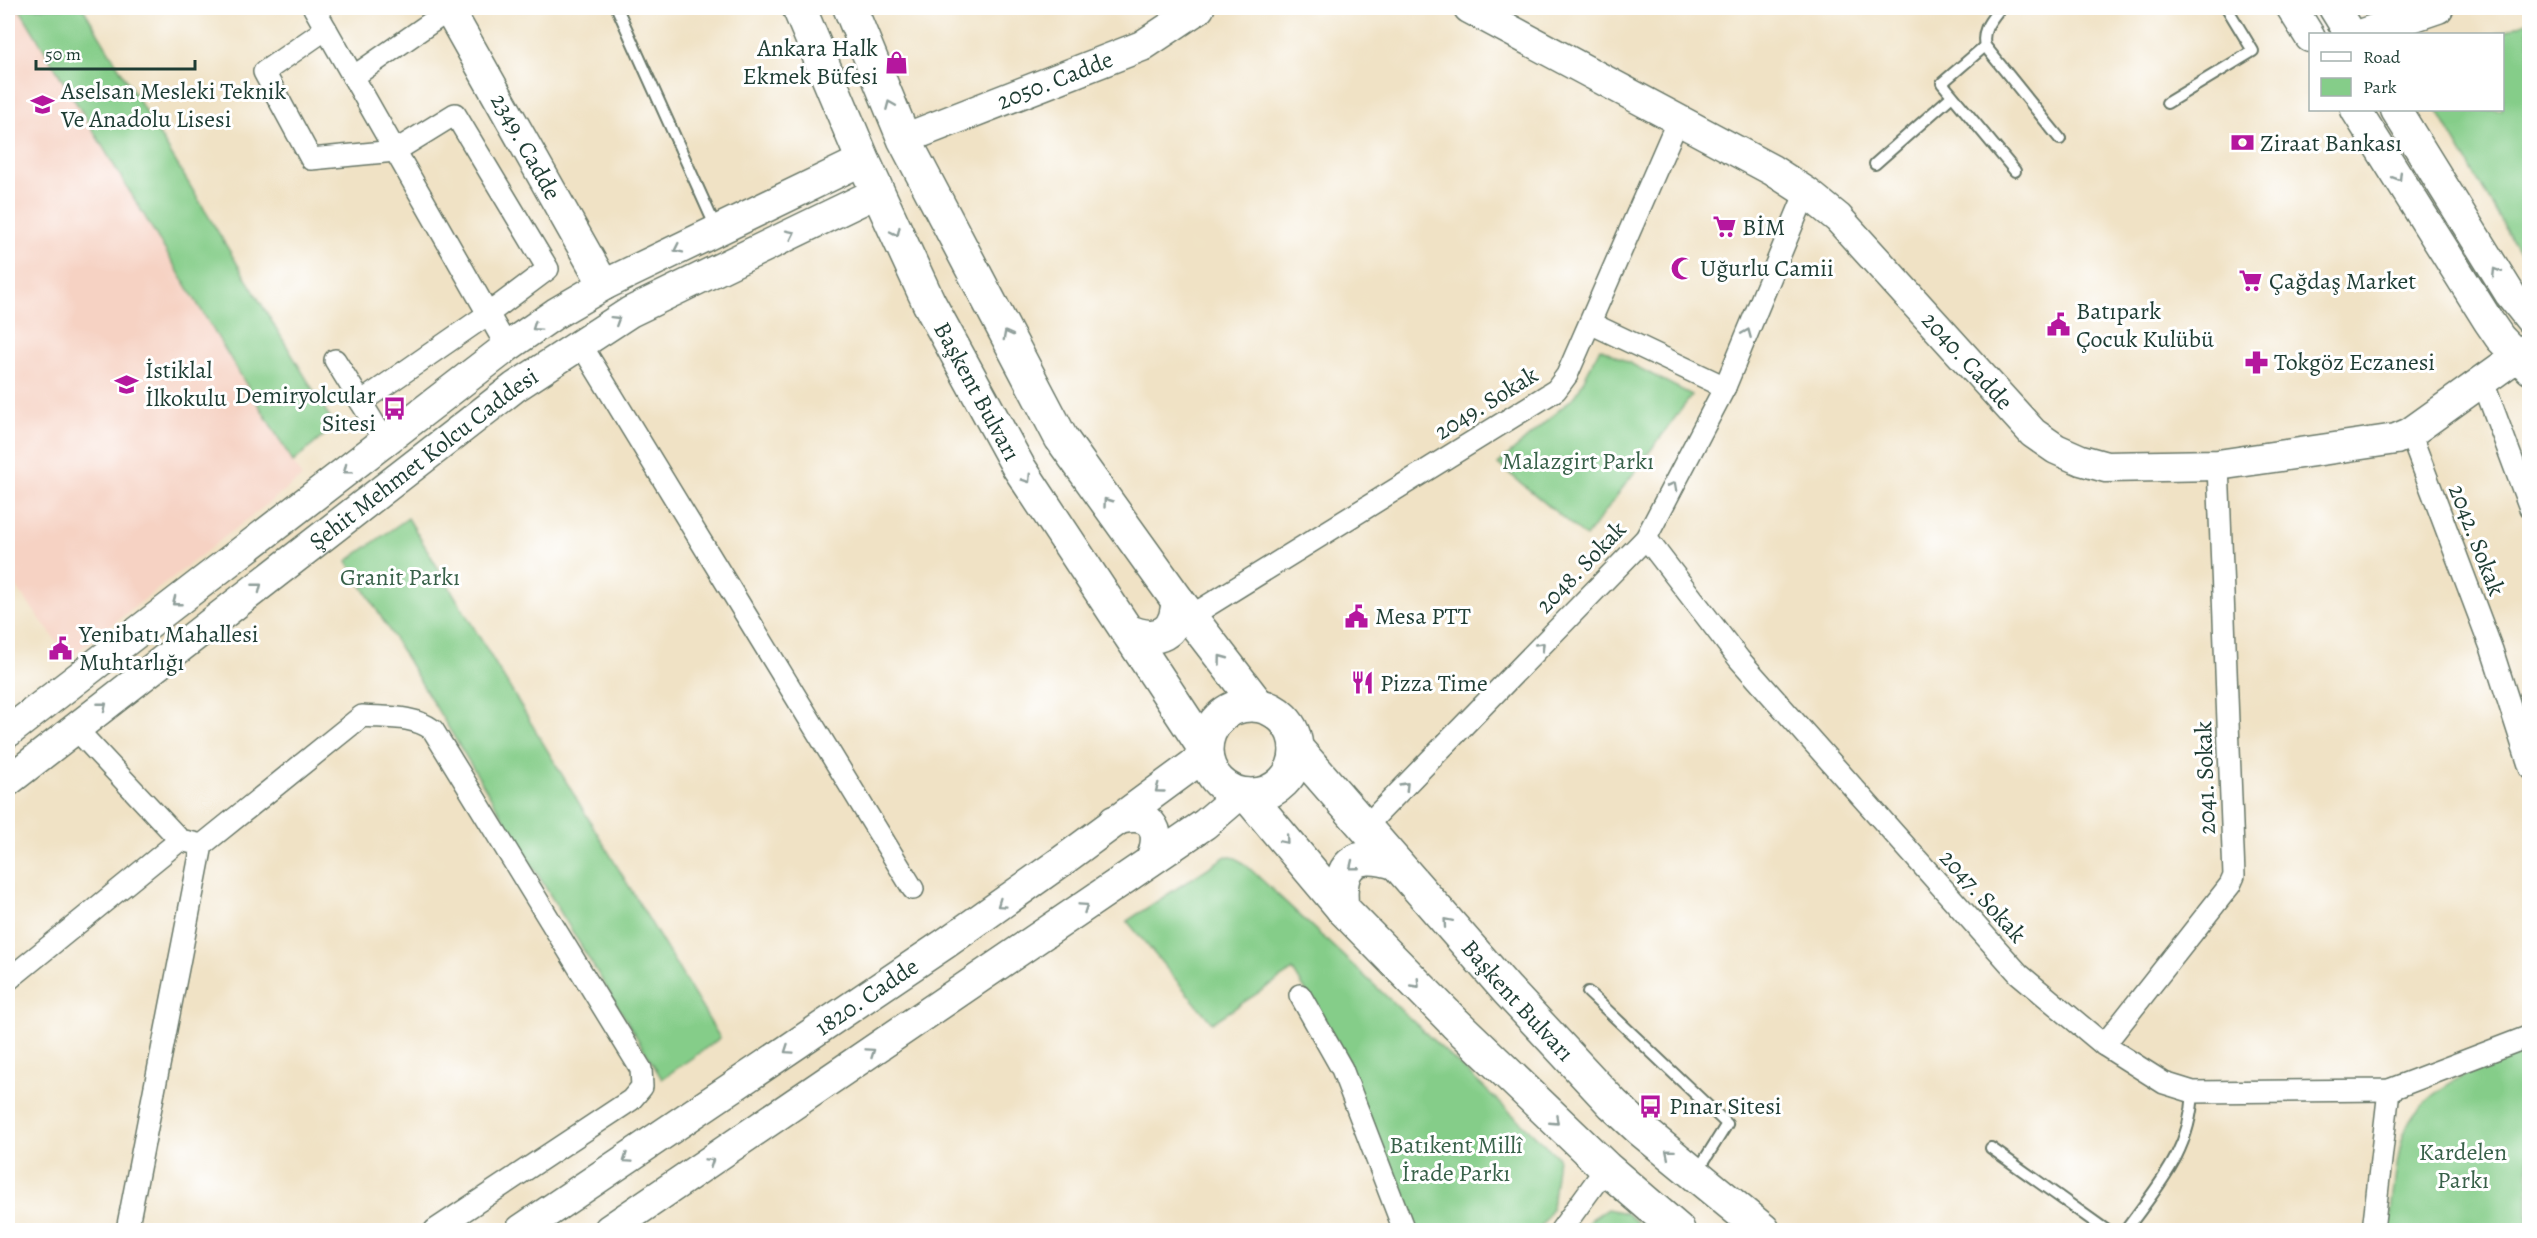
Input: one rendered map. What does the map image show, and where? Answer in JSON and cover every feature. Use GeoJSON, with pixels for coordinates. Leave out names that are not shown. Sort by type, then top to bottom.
{"type":"FeatureCollection","features":[{"type":"Feature","properties":{"kind":"main road","name":"Başkent Bulvarı"},"geometry":{"type":"LineString","coordinates":[[800,8],[863,160],[929,303],[1018,466],[1205,752]]}},
{"type":"Feature","properties":{"kind":"main road","name":"Başkent Bulvarı"},"geometry":{"type":"LineString","coordinates":[[850,8],[904,139],[1061,438],[1184,609],[1258,705]]}},
{"type":"Feature","properties":{"kind":"main road"},"geometry":{"type":"LineString","coordinates":[[1127,632],[1153,638],[1164,634],[1184,609]]}},
{"type":"Feature","properties":{"kind":"main road"},"geometry":{"type":"LineString","coordinates":[[1244,795],[1268,792],[1280,785],[1289,775],[1295,762],[1296,748],[1293,733],[1285,720],[1272,710],[1258,705],[1235,708],[1216,721],[1208,734],[1205,752],[1207,764],[1215,778],[1226,788],[1244,795],[1342,908],[1502,1070],[1606,1168],[1678,1230]]}},
{"type":"Feature","properties":{"kind":"main road","name":"Başkent Bulvarı"},"geometry":{"type":"LineString","coordinates":[[1296,748],[1507,990],[1613,1104],[1763,1230]]}},
{"type":"Feature","properties":{"kind":"main road"},"geometry":{"type":"LineString","coordinates":[[1342,908],[1340,887],[1345,872],[1354,862],[1366,857],[1396,863]]}},
{"type":"Feature","properties":{"kind":"street"},"geometry":{"type":"LineString","coordinates":[[314,8],[507,347]]}},
{"type":"Feature","properties":{"kind":"street","name":"2050. Cadde"},"geometry":{"type":"LineString","coordinates":[[904,139],[1142,46],[1199,8]]}},
{"type":"Feature","properties":{"kind":"street","name":"2040. Cadde"},"geometry":{"type":"LineString","coordinates":[[1469,8],[1772,170],[1806,192],[1838,218],[2033,433],[2056,449],[2081,460],[2106,467],[2218,465],[2381,442],[2410,433],[2483,382],[2525,358]]}},
{"type":"Feature","properties":{"kind":"street"},"geometry":{"type":"LineString","coordinates":[[2292,8],[2309,35]]}},
{"type":"Feature","properties":{"kind":"street"},"geometry":{"type":"LineString","coordinates":[[2334,8],[2349,33]]}},
{"type":"Feature","properties":{"kind":"street"},"geometry":{"type":"LineString","coordinates":[[2365,33],[2438,8]]}},
{"type":"Feature","properties":{"kind":"street"},"geometry":{"type":"LineString","coordinates":[[353,77],[452,11]]}},
{"type":"Feature","properties":{"kind":"street","name":"2349. Cadde"},"geometry":{"type":"LineString","coordinates":[[452,11],[604,285]]}},
{"type":"Feature","properties":{"kind":"street"},"geometry":{"type":"LineString","coordinates":[[326,29],[264,72],[311,159],[395,151],[455,114],[548,268],[488,314],[361,402]]}},
{"type":"Feature","properties":{"kind":"street"},"geometry":{"type":"LineString","coordinates":[[2357,111],[2489,322],[2525,358]]}},
{"type":"Feature","properties":{"kind":"street"},"geometry":{"type":"LineString","coordinates":[[2397,111],[2510,294],[2529,320]]}},
{"type":"Feature","properties":{"kind":"street","name":"2049. Sokak"},"geometry":{"type":"LineString","coordinates":[[1184,609],[1556,390],[1567,375],[1678,120]]}},
{"type":"Feature","properties":{"kind":"street","name":"Şehit Mehmet Kolcu Caddesi"},"geometry":{"type":"LineString","coordinates":[[8,732],[507,347],[555,313],[604,285],[863,160]]}},
{"type":"Feature","properties":{"kind":"street","name":"Şehit Mehmet Kolcu Caddesi"},"geometry":{"type":"LineString","coordinates":[[8,781],[515,387],[630,312],[878,192]]}},
{"type":"Feature","properties":{"kind":"street","name":"2048. Sokak"},"geometry":{"type":"LineString","coordinates":[[1364,828],[1646,538],[1725,387],[1806,192]]}},
{"type":"Feature","properties":{"kind":"street"},"geometry":{"type":"LineString","coordinates":[[1590,323],[1725,387]]}},
{"type":"Feature","properties":{"kind":"street"},"geometry":{"type":"LineString","coordinates":[[580,344],[913,889]]}},
{"type":"Feature","properties":{"kind":"street"},"geometry":{"type":"LineString","coordinates":[[335,360],[385,441]]}},
{"type":"Feature","properties":{"kind":"street"},"geometry":{"type":"LineString","coordinates":[[2483,382],[2529,508]]}},
{"type":"Feature","properties":{"kind":"street","name":"2042. Sokak"},"geometry":{"type":"LineString","coordinates":[[2410,433],[2492,650],[2529,768]]}},
{"type":"Feature","properties":{"kind":"street","name":"2041. Sokak"},"geometry":{"type":"LineString","coordinates":[[2104,1045],[2230,885],[2234,876],[2218,465]]}},
{"type":"Feature","properties":{"kind":"street","name":"2047. Sokak"},"geometry":{"type":"LineString","coordinates":[[1646,538],[1739,659],[2019,974],[2104,1045],[2164,1083],[2193,1092],[2389,1090]]}},
{"type":"Feature","properties":{"kind":"street"},"geometry":{"type":"LineString","coordinates":[[127,1230],[202,845],[362,716],[413,720],[424,723],[433,730],[641,1069],[642,1087],[631,1100],[435,1230]]}},
{"type":"Feature","properties":{"kind":"street"},"geometry":{"type":"LineString","coordinates":[[75,728],[180,840],[202,845]]}},
{"type":"Feature","properties":{"kind":"street","name":"1820. Cadde"},"geometry":{"type":"LineString","coordinates":[[521,1230],[946,943],[1062,861],[1205,752]]}},
{"type":"Feature","properties":{"kind":"street","name":"1820. Cadde"},"geometry":{"type":"LineString","coordinates":[[609,1230],[1205,824],[1244,795]]}},
{"type":"Feature","properties":{"kind":"street"},"geometry":{"type":"LineString","coordinates":[[1114,821],[1129,815],[1140,816],[1152,825],[1158,838],[1150,861]]}},
{"type":"Feature","properties":{"kind":"street"},"geometry":{"type":"LineString","coordinates":[[8,980],[180,840]]}},
{"type":"Feature","properties":{"kind":"street"},"geometry":{"type":"LineString","coordinates":[[1300,995],[1342,1069],[1404,1230]]}},
{"type":"Feature","properties":{"kind":"street"},"geometry":{"type":"LineString","coordinates":[[2373,1230],[2389,1090],[2529,1036]]}},
{"type":"Feature","properties":{"kind":"street"},"geometry":{"type":"LineString","coordinates":[[1561,1230],[1606,1168]]}},
{"type":"Feature","properties":{"kind":"lane"},"geometry":{"type":"LineString","coordinates":[[617,8],[717,230]]}},
{"type":"Feature","properties":{"kind":"lane"},"geometry":{"type":"LineString","coordinates":[[2000,8],[1984,33],[1985,46],[2060,139]]}},
{"type":"Feature","properties":{"kind":"lane"},"geometry":{"type":"LineString","coordinates":[[2167,103],[2253,51],[2227,8]]}},
{"type":"Feature","properties":{"kind":"lane"},"geometry":{"type":"LineString","coordinates":[[1985,46],[1942,83],[2015,171]]}},
{"type":"Feature","properties":{"kind":"lane"},"geometry":{"type":"LineString","coordinates":[[1875,164],[1952,96]]}},
{"type":"Feature","properties":{"kind":"lane"},"geometry":{"type":"LineString","coordinates":[[1588,992],[1727,1124],[1695,1175]]}},
{"type":"Feature","properties":{"kind":"lane"},"geometry":{"type":"LineString","coordinates":[[2126,1230],[2176,1160],[2190,1124],[2193,1092]]}},
{"type":"Feature","properties":{"kind":"lane"},"geometry":{"type":"LineString","coordinates":[[1991,1148],[2106,1230]]}},
{"type":"Feature","properties":{"kind":"shaded area","name":"İstiklal İlkokulu"},"geometry":{"type":"Polygon","coordinates":[[[8,8],[19,8],[302,477],[69,658],[8,576],[8,8]]]}},
{"type":"Feature","properties":{"kind":"green space"},"geometry":{"type":"Polygon","coordinates":[[[19,8],[83,8],[335,426],[293,462],[19,8]]]}},
{"type":"Feature","properties":{"kind":"green space"},"geometry":{"type":"Polygon","coordinates":[[[2529,21],[2529,269],[2438,111],[2504,111],[2504,33],[2499,33],[2529,21]]]}},
{"type":"Feature","properties":{"kind":"green space","name":"Malazgirt Parkı"},"geometry":{"type":"Polygon","coordinates":[[[1600,348],[1692,395],[1586,537],[1498,464],[1576,395],[1600,348]]]}},
{"type":"Feature","properties":{"kind":"green space","name":"Granit Parkı"},"geometry":{"type":"Polygon","coordinates":[[[408,518],[720,1038],[662,1079],[347,561],[408,518]]]}},
{"type":"Feature","properties":{"kind":"green space","name":"Batıkent Millî İrade Parkı"},"geometry":{"type":"Polygon","coordinates":[[[1226,856],[1236,858],[1247,866],[1558,1157],[1552,1208],[1539,1230],[1406,1230],[1347,1059],[1293,970],[1212,1023],[1127,921],[1226,856]]]}},
{"type":"Feature","properties":{"kind":"green space","name":"Kardelen Parkı"},"geometry":{"type":"Polygon","coordinates":[[[2529,1047],[2528,1230],[2387,1230],[2401,1144],[2408,1124],[2420,1108],[2452,1082],[2529,1047]]]}},
{"type":"Feature","properties":{"kind":"green space"},"geometry":{"type":"Polygon","coordinates":[[[1607,1209],[1626,1213],[1646,1230],[1583,1230],[1590,1220],[1607,1209]]]}},
{"type":"Feature","properties":{"kind":"place","name":"Ankara Halk Ekmek Büfesi"},"geometry":{"type":"Point","coordinates":[896,62]}},
{"type":"Feature","properties":{"kind":"place","name":"Aselsan Mesleki Teknik Ve Anadolu Lisesi"},"geometry":{"type":"Point","coordinates":[43,105]}},
{"type":"Feature","properties":{"kind":"place","name":"Ziraat Bankası"},"geometry":{"type":"Point","coordinates":[2242,143]}},
{"type":"Feature","properties":{"kind":"place","name":"BİM"},"geometry":{"type":"Point","coordinates":[1724,227]}},
{"type":"Feature","properties":{"kind":"place","name":"Uğurlu Camii"},"geometry":{"type":"Point","coordinates":[1682,268]}},
{"type":"Feature","properties":{"kind":"place","name":"Çağdaş Market"},"geometry":{"type":"Point","coordinates":[2251,281]}},
{"type":"Feature","properties":{"kind":"place","name":"Batıpark Çocuk Kulübü"},"geometry":{"type":"Point","coordinates":[2058,325]}},
{"type":"Feature","properties":{"kind":"place","name":"Tokgöz Eczanesi"},"geometry":{"type":"Point","coordinates":[2256,362]}},
{"type":"Feature","properties":{"kind":"place","name":"İstiklal İlkokulu"},"geometry":{"type":"Point","coordinates":[127,384]}},
{"type":"Feature","properties":{"kind":"place","name":"Demiryolcular Sitesi"},"geometry":{"type":"Point","coordinates":[394,409]}},
{"type":"Feature","properties":{"kind":"place","name":"Mesa PTT"},"geometry":{"type":"Point","coordinates":[1357,616]}},
{"type":"Feature","properties":{"kind":"place","name":"Yenibatı Mahallesi Muhtarlığı"},"geometry":{"type":"Point","coordinates":[61,648]}},
{"type":"Feature","properties":{"kind":"place","name":"Pizza Time"},"geometry":{"type":"Point","coordinates":[1362,683]}},
{"type":"Feature","properties":{"kind":"place","name":"Pınar Sitesi"},"geometry":{"type":"Point","coordinates":[1651,1106]}}]}
